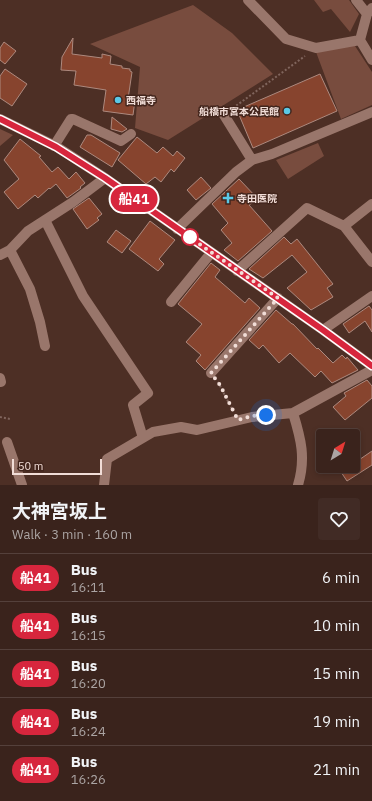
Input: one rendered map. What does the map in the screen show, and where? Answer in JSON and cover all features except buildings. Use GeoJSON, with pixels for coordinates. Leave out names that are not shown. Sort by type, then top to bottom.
{"type":"FeatureCollection","features":[{"type":"Feature","properties":{"kind":"street"},"geometry":{"type":"LineString","coordinates":[[248,0],[286,38],[316,48],[360,40]]}},
{"type":"Feature","properties":{"kind":"street"},"geometry":{"type":"LineString","coordinates":[[356,0],[369,11],[360,40],[372,60]]}},
{"type":"Feature","properties":{"kind":"street"},"geometry":{"type":"LineString","coordinates":[[177,228],[227,180],[252,160],[272,154],[372,112]]}},
{"type":"Feature","properties":{"kind":"street"},"geometry":{"type":"LineString","coordinates":[[224,115],[252,160]]}},
{"type":"Feature","properties":{"kind":"street"},"geometry":{"type":"LineString","coordinates":[[0,119],[54,146],[105,178],[211,253],[278,298],[372,366]]}},
{"type":"Feature","properties":{"kind":"street"},"geometry":{"type":"LineString","coordinates":[[54,146],[71,119],[121,141],[131,134]]}},
{"type":"Feature","properties":{"kind":"street"},"geometry":{"type":"LineString","coordinates":[[0,255],[10,250],[28,231],[73,202],[105,178]]}},
{"type":"Feature","properties":{"kind":"street"},"geometry":{"type":"LineString","coordinates":[[344,226],[372,204]]}},
{"type":"Feature","properties":{"kind":"street"},"geometry":{"type":"LineString","coordinates":[[238,271],[307,208],[344,226],[372,262]]}},
{"type":"Feature","properties":{"kind":"street"},"geometry":{"type":"LineString","coordinates":[[45,220],[83,296],[148,393],[132,405],[143,438]]}},
{"type":"Feature","properties":{"kind":"street"},"geometry":{"type":"LineString","coordinates":[[10,250],[30,289],[40,322],[45,346]]}},
{"type":"Feature","properties":{"kind":"street"},"geometry":{"type":"LineString","coordinates":[[171,302],[211,253]]}},
{"type":"Feature","properties":{"kind":"street"},"geometry":{"type":"LineString","coordinates":[[323,330],[372,296]]}},
{"type":"Feature","properties":{"kind":"street"},"geometry":{"type":"LineString","coordinates":[[211,373],[278,298]]}},
{"type":"Feature","properties":{"kind":"street"},"geometry":{"type":"LineString","coordinates":[[104,485],[107,459],[154,432],[181,427],[197,430],[252,416],[293,413],[372,370]]}},
{"type":"Feature","properties":{"kind":"street"},"geometry":{"type":"LineString","coordinates":[[293,413],[301,438],[302,472],[298,485]]}},
{"type":"Feature","properties":{"kind":"street"},"geometry":{"type":"LineString","coordinates":[[6,442],[22,485]]}},
{"type":"Feature","properties":{"kind":"path"},"geometry":{"type":"LineString","coordinates":[[224,115],[316,48]]}},
{"type":"Feature","properties":{"kind":"path"},"geometry":{"type":"LineString","coordinates":[[211,373],[220,385],[238,420]]}},
{"type":"Feature","properties":{"kind":"path"},"geometry":{"type":"LineString","coordinates":[[0,418],[10,419]]}},
{"type":"Feature","properties":{"kind":"shaded area"},"geometry":{"type":"Polygon","coordinates":[[[314,0],[349,0],[359,14],[350,32],[331,9],[323,12],[314,0]]]}},
{"type":"Feature","properties":{"kind":"shaded area"},"geometry":{"type":"Polygon","coordinates":[[[193,5],[232,33],[273,74],[168,140],[135,128],[140,67],[90,44],[193,5]]]}},
{"type":"Feature","properties":{"kind":"shaded area"},"geometry":{"type":"Polygon","coordinates":[[[355,46],[372,72],[372,105],[341,119],[316,52],[355,46]]]}},
{"type":"Feature","properties":{"kind":"shaded area"},"geometry":{"type":"Polygon","coordinates":[[[0,129],[13,135],[0,146],[0,129]]]}},
{"type":"Feature","properties":{"kind":"shaded area"},"geometry":{"type":"Polygon","coordinates":[[[318,143],[324,156],[288,179],[276,160],[318,143]]]}},
{"type":"Feature","properties":{"kind":"bus line","name":"船41"},"geometry":{"type":"LineString","coordinates":[[0,119],[56,147],[105,178],[323,330],[372,366]]}},
{"type":"Feature","properties":{"kind":"place","name":"西福寺"},"geometry":{"type":"Point","coordinates":[118,100]}},
{"type":"Feature","properties":{"kind":"place","name":"船橋市宮本公民館"},"geometry":{"type":"Point","coordinates":[287,111]}},
{"type":"Feature","properties":{"kind":"place","name":"寺田医院"},"geometry":{"type":"Point","coordinates":[228,198]}},
{"type":"Feature","properties":{"kind":"route"},"geometry":{"type":"LineString","coordinates":[[190,237],[278,298],[211,373],[220,385],[238,420],[252,416],[266,415]]}}]}
